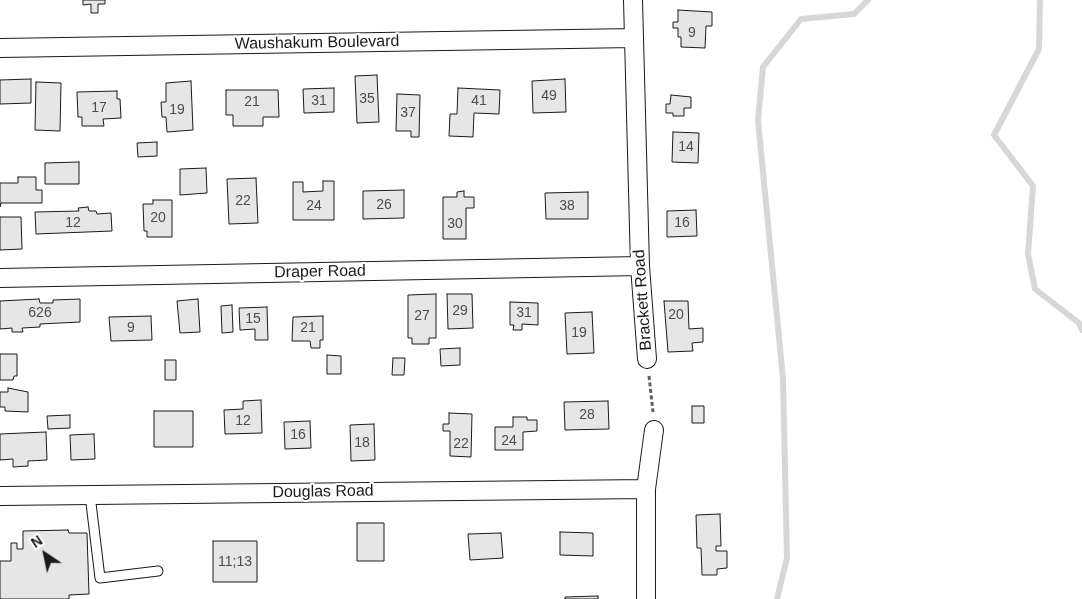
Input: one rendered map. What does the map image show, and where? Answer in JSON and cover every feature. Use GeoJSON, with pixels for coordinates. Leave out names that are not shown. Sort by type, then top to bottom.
{"type":"FeatureCollection","features":[{"type":"Feature","properties":{"kind":"street","name":"Brackett Road"},"geometry":{"type":"LineString","coordinates":[[633,0],[640,266],[647,359]]}},
{"type":"Feature","properties":{"kind":"street","name":"Waushakum Boulevard"},"geometry":{"type":"LineString","coordinates":[[0,48],[634,38]]}},
{"type":"Feature","properties":{"kind":"street","name":"Draper Road"},"geometry":{"type":"LineString","coordinates":[[0,278],[640,266]]}},
{"type":"Feature","properties":{"kind":"street"},"geometry":{"type":"LineString","coordinates":[[646,599],[646,489],[654,430]]}},
{"type":"Feature","properties":{"kind":"street","name":"Douglas Road"},"geometry":{"type":"LineString","coordinates":[[0,496],[646,489]]}},
{"type":"Feature","properties":{"kind":"lane"},"geometry":{"type":"LineString","coordinates":[[90,495],[100,578],[158,571]]}},
{"type":"Feature","properties":{"kind":"path","name":"Brackett Road"},"geometry":{"type":"LineString","coordinates":[[647,359],[654,430]]}},
{"type":"Feature","properties":{"kind":"building"},"geometry":{"type":"Polygon","coordinates":[[[83,0],[105,0],[105,4],[98,4],[98,13],[91,13],[91,4],[83,5],[83,0]]]}},
{"type":"Feature","properties":{"kind":"building"},"geometry":{"type":"Polygon","coordinates":[[[678,10],[712,12],[712,26],[706,26],[705,48],[681,47],[681,37],[678,37],[678,28],[673,28],[673,22],[678,22],[678,10]]]}},
{"type":"Feature","properties":{"kind":"building"},"geometry":{"type":"Polygon","coordinates":[[[377,75],[379,122],[357,123],[355,76],[377,75]]]}},
{"type":"Feature","properties":{"kind":"building"},"geometry":{"type":"Polygon","coordinates":[[[31,79],[31,103],[0,104],[0,80],[31,79]]]}},
{"type":"Feature","properties":{"kind":"building"},"geometry":{"type":"Polygon","coordinates":[[[565,79],[566,112],[533,113],[532,81],[565,79]]]}},
{"type":"Feature","properties":{"kind":"building"},"geometry":{"type":"Polygon","coordinates":[[[191,81],[193,130],[167,132],[166,117],[162,117],[161,102],[166,102],[166,83],[191,81]]]}},
{"type":"Feature","properties":{"kind":"building"},"geometry":{"type":"Polygon","coordinates":[[[36,82],[61,83],[60,131],[35,130],[36,82]]]}},
{"type":"Feature","properties":{"kind":"building"},"geometry":{"type":"Polygon","coordinates":[[[334,88],[334,112],[304,113],[303,89],[334,88]]]}},
{"type":"Feature","properties":{"kind":"building"},"geometry":{"type":"Polygon","coordinates":[[[458,88],[500,90],[499,114],[474,113],[473,137],[449,136],[450,114],[457,114],[458,88]]]}},
{"type":"Feature","properties":{"kind":"building"},"geometry":{"type":"Polygon","coordinates":[[[226,90],[278,90],[279,117],[263,117],[263,126],[233,126],[233,115],[226,115],[226,90]]]}},
{"type":"Feature","properties":{"kind":"building"},"geometry":{"type":"Polygon","coordinates":[[[117,91],[117,99],[120,99],[121,118],[103,119],[104,126],[82,126],[82,117],[78,117],[77,92],[117,91]]]}},
{"type":"Feature","properties":{"kind":"building"},"geometry":{"type":"Polygon","coordinates":[[[397,94],[420,95],[419,137],[411,137],[411,131],[396,131],[397,94]]]}},
{"type":"Feature","properties":{"kind":"building"},"geometry":{"type":"Polygon","coordinates":[[[671,95],[691,97],[691,108],[684,108],[684,116],[673,116],[673,113],[666,113],[666,104],[670,104],[671,95]]]}},
{"type":"Feature","properties":{"kind":"building"},"geometry":{"type":"Polygon","coordinates":[[[673,132],[699,133],[698,163],[672,162],[673,132]]]}},
{"type":"Feature","properties":{"kind":"building"},"geometry":{"type":"Polygon","coordinates":[[[157,142],[157,156],[138,157],[137,143],[157,142]]]}},
{"type":"Feature","properties":{"kind":"building"},"geometry":{"type":"Polygon","coordinates":[[[79,162],[79,184],[45,184],[45,163],[79,162]]]}},
{"type":"Feature","properties":{"kind":"building"},"geometry":{"type":"Polygon","coordinates":[[[206,168],[207,193],[180,195],[180,169],[206,168]]]}},
{"type":"Feature","properties":{"kind":"building"},"geometry":{"type":"Polygon","coordinates":[[[18,177],[36,177],[36,190],[42,190],[42,203],[1,203],[0,207],[0,183],[18,183],[18,177]]]}},
{"type":"Feature","properties":{"kind":"building"},"geometry":{"type":"Polygon","coordinates":[[[256,178],[258,223],[229,224],[227,179],[256,178]]]}},
{"type":"Feature","properties":{"kind":"building"},"geometry":{"type":"Polygon","coordinates":[[[323,181],[334,181],[334,220],[293,220],[293,182],[303,182],[303,192],[323,191],[323,181]]]}},
{"type":"Feature","properties":{"kind":"building"},"geometry":{"type":"Polygon","coordinates":[[[404,190],[404,218],[363,219],[363,191],[404,190]]]}},
{"type":"Feature","properties":{"kind":"building"},"geometry":{"type":"Polygon","coordinates":[[[464,191],[464,197],[474,197],[474,208],[466,208],[466,239],[443,239],[443,197],[457,197],[457,192],[464,191]]]}},
{"type":"Feature","properties":{"kind":"building"},"geometry":{"type":"Polygon","coordinates":[[[588,192],[588,219],[546,219],[545,193],[588,192]]]}},
{"type":"Feature","properties":{"kind":"building"},"geometry":{"type":"Polygon","coordinates":[[[153,200],[172,200],[172,237],[147,237],[147,231],[144,231],[143,204],[153,204],[153,200]]]}},
{"type":"Feature","properties":{"kind":"building"},"geometry":{"type":"Polygon","coordinates":[[[88,207],[89,211],[96,211],[97,214],[111,213],[112,231],[36,234],[35,212],[79,211],[78,208],[88,207]]]}},
{"type":"Feature","properties":{"kind":"building"},"geometry":{"type":"Polygon","coordinates":[[[696,210],[697,236],[667,237],[667,211],[696,210]]]}},
{"type":"Feature","properties":{"kind":"building"},"geometry":{"type":"Polygon","coordinates":[[[0,217],[21,217],[22,249],[0,250],[0,217]]]}},
{"type":"Feature","properties":{"kind":"building"},"geometry":{"type":"Polygon","coordinates":[[[436,294],[436,338],[429,338],[429,344],[412,344],[412,338],[408,338],[408,295],[436,294]]]}},
{"type":"Feature","properties":{"kind":"building"},"geometry":{"type":"Polygon","coordinates":[[[447,294],[472,294],[473,328],[448,329],[447,294]]]}},
{"type":"Feature","properties":{"kind":"building"},"geometry":{"type":"Polygon","coordinates":[[[39,299],[40,303],[53,303],[53,300],[80,299],[80,322],[40,324],[40,327],[22,328],[23,332],[12,332],[12,328],[0,329],[0,301],[39,299]]]}},
{"type":"Feature","properties":{"kind":"building"},"geometry":{"type":"Polygon","coordinates":[[[198,299],[200,332],[180,333],[177,301],[198,299]]]}},
{"type":"Feature","properties":{"kind":"building"},"geometry":{"type":"Polygon","coordinates":[[[664,301],[688,301],[689,329],[703,328],[703,342],[692,343],[693,351],[668,352],[664,301]]]}},
{"type":"Feature","properties":{"kind":"building"},"geometry":{"type":"Polygon","coordinates":[[[510,302],[538,303],[538,325],[522,324],[522,330],[513,330],[514,325],[510,325],[510,302]]]}},
{"type":"Feature","properties":{"kind":"building"},"geometry":{"type":"Polygon","coordinates":[[[232,305],[233,332],[222,333],[221,306],[232,305]]]}},
{"type":"Feature","properties":{"kind":"building"},"geometry":{"type":"Polygon","coordinates":[[[267,307],[268,340],[255,340],[255,329],[240,330],[239,308],[267,307]]]}},
{"type":"Feature","properties":{"kind":"building"},"geometry":{"type":"Polygon","coordinates":[[[592,312],[594,353],[567,354],[565,313],[592,312]]]}},
{"type":"Feature","properties":{"kind":"building"},"geometry":{"type":"Polygon","coordinates":[[[151,316],[152,340],[111,341],[109,317],[151,316]]]}},
{"type":"Feature","properties":{"kind":"building"},"geometry":{"type":"Polygon","coordinates":[[[323,316],[323,340],[320,340],[320,348],[311,348],[310,341],[292,341],[293,317],[323,316]]]}},
{"type":"Feature","properties":{"kind":"building"},"geometry":{"type":"Polygon","coordinates":[[[460,348],[460,365],[441,366],[440,349],[460,348]]]}},
{"type":"Feature","properties":{"kind":"building"},"geometry":{"type":"Polygon","coordinates":[[[0,354],[17,354],[17,376],[14,376],[13,380],[0,380],[0,354]]]}},
{"type":"Feature","properties":{"kind":"building"},"geometry":{"type":"Polygon","coordinates":[[[327,355],[341,356],[341,374],[327,374],[327,355]]]}},
{"type":"Feature","properties":{"kind":"building"},"geometry":{"type":"Polygon","coordinates":[[[393,358],[405,358],[404,375],[392,375],[393,358]]]}},
{"type":"Feature","properties":{"kind":"building"},"geometry":{"type":"Polygon","coordinates":[[[165,360],[176,360],[176,380],[165,380],[165,360]]]}},
{"type":"Feature","properties":{"kind":"building"},"geometry":{"type":"Polygon","coordinates":[[[8,388],[28,392],[28,412],[5,411],[5,407],[0,407],[0,392],[8,392],[8,388]]]}},
{"type":"Feature","properties":{"kind":"building"},"geometry":{"type":"Polygon","coordinates":[[[261,400],[262,433],[225,434],[224,410],[243,409],[243,401],[261,400]]]}},
{"type":"Feature","properties":{"kind":"building"},"geometry":{"type":"Polygon","coordinates":[[[608,401],[609,429],[565,430],[564,402],[608,401]]]}},
{"type":"Feature","properties":{"kind":"building"},"geometry":{"type":"Polygon","coordinates":[[[692,406],[704,406],[704,423],[692,423],[692,406]]]}},
{"type":"Feature","properties":{"kind":"building"},"geometry":{"type":"Polygon","coordinates":[[[154,411],[193,411],[193,447],[154,447],[154,411]]]}},
{"type":"Feature","properties":{"kind":"building"},"geometry":{"type":"Polygon","coordinates":[[[449,413],[472,414],[471,457],[450,456],[450,431],[443,431],[443,424],[449,424],[449,413]]]}},
{"type":"Feature","properties":{"kind":"building"},"geometry":{"type":"Polygon","coordinates":[[[70,415],[70,428],[48,429],[47,416],[70,415]]]}},
{"type":"Feature","properties":{"kind":"building"},"geometry":{"type":"Polygon","coordinates":[[[513,417],[527,417],[527,420],[537,420],[537,431],[523,432],[523,450],[495,450],[495,427],[513,427],[513,417]]]}},
{"type":"Feature","properties":{"kind":"building"},"geometry":{"type":"Polygon","coordinates":[[[310,421],[311,448],[285,449],[284,422],[310,421]]]}},
{"type":"Feature","properties":{"kind":"building"},"geometry":{"type":"Polygon","coordinates":[[[374,424],[375,460],[351,461],[350,425],[374,424]]]}},
{"type":"Feature","properties":{"kind":"building"},"geometry":{"type":"Polygon","coordinates":[[[46,432],[47,460],[28,461],[28,466],[13,467],[13,459],[0,460],[0,434],[46,432]]]}},
{"type":"Feature","properties":{"kind":"building"},"geometry":{"type":"Polygon","coordinates":[[[94,434],[95,459],[71,460],[70,435],[94,434]]]}},
{"type":"Feature","properties":{"kind":"building"},"geometry":{"type":"Polygon","coordinates":[[[720,514],[721,546],[716,546],[716,551],[727,551],[727,568],[717,569],[717,575],[702,575],[701,548],[697,548],[696,515],[720,514]]]}},
{"type":"Feature","properties":{"kind":"building"},"geometry":{"type":"Polygon","coordinates":[[[357,523],[384,523],[384,561],[357,561],[357,523]]]}},
{"type":"Feature","properties":{"kind":"building"},"geometry":{"type":"Polygon","coordinates":[[[68,530],[69,533],[87,533],[89,594],[69,595],[69,599],[0,599],[0,561],[11,561],[11,543],[17,543],[17,549],[23,549],[23,531],[68,530]]]}},
{"type":"Feature","properties":{"kind":"building"},"geometry":{"type":"Polygon","coordinates":[[[560,532],[593,533],[593,556],[560,555],[560,532]]]}},
{"type":"Feature","properties":{"kind":"building"},"geometry":{"type":"Polygon","coordinates":[[[501,533],[503,558],[470,560],[468,534],[501,533]]]}},
{"type":"Feature","properties":{"kind":"building"},"geometry":{"type":"Polygon","coordinates":[[[213,541],[257,541],[257,582],[213,582],[213,541]]]}},
{"type":"Feature","properties":{"kind":"building"},"geometry":{"type":"Polygon","coordinates":[[[598,596],[598,599],[565,599],[565,597],[598,596]]]}},
{"type":"Feature","properties":{"kind":"waterway"},"geometry":{"type":"LineString","coordinates":[[777,599],[787,558],[783,379],[758,120],[763,67],[801,19],[854,14],[868,0]]}},
{"type":"Feature","properties":{"kind":"waterway"},"geometry":{"type":"LineString","coordinates":[[1040,0],[1039,49],[994,135],[1033,186],[1028,254],[1035,289],[1079,323],[1082,330]]}}]}
